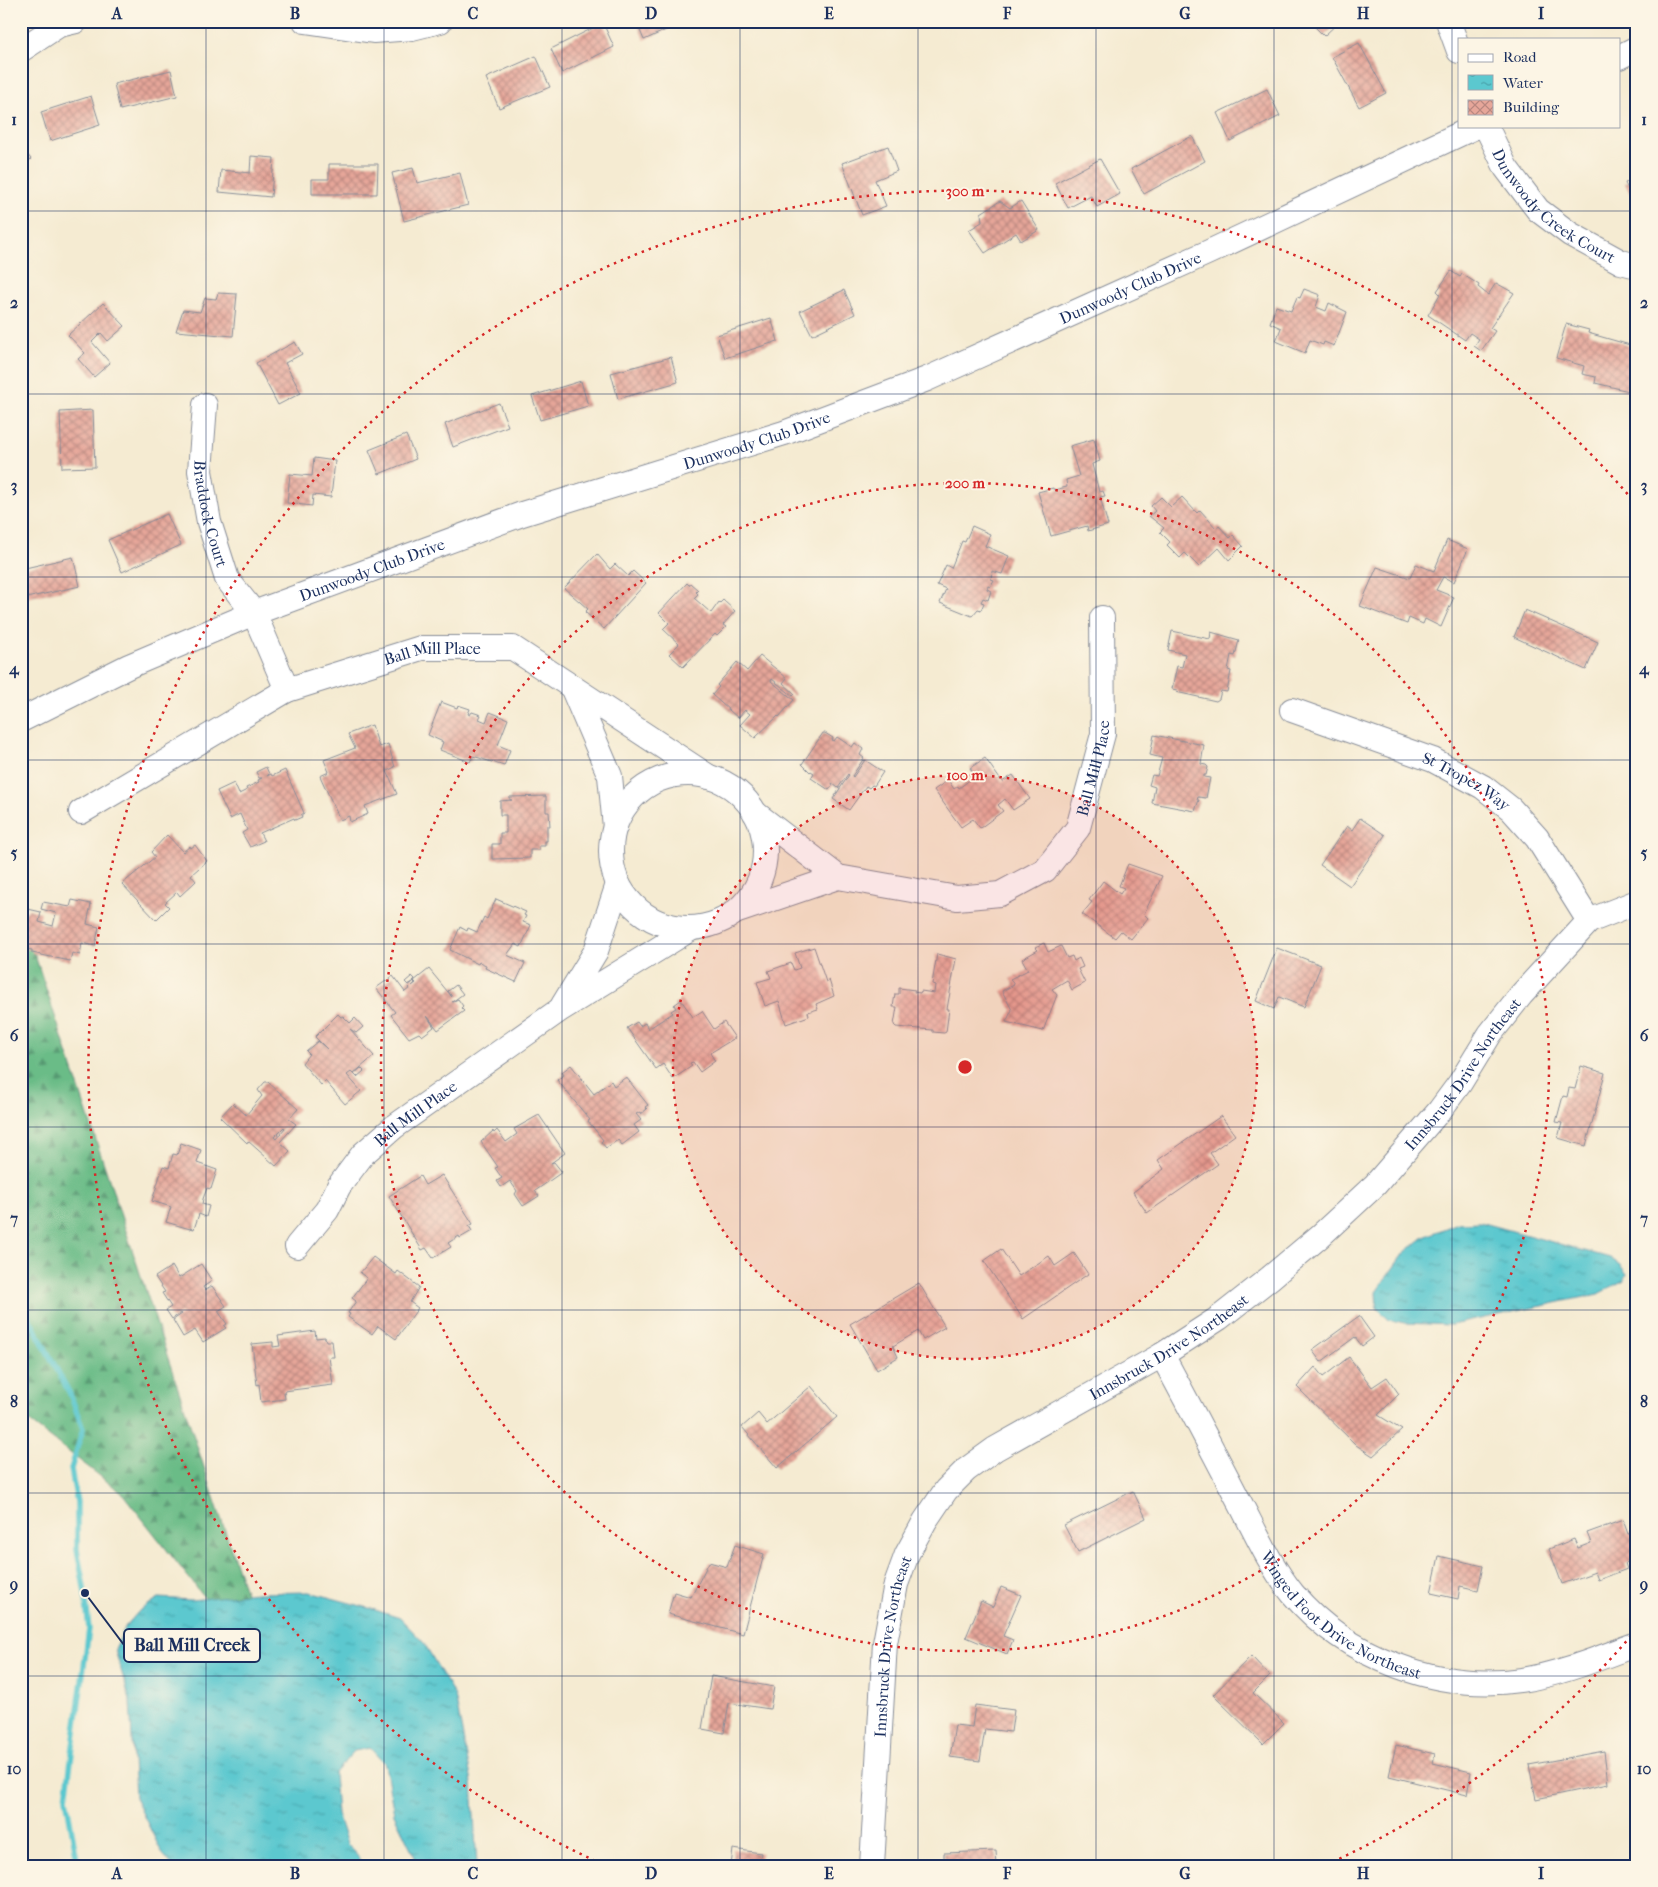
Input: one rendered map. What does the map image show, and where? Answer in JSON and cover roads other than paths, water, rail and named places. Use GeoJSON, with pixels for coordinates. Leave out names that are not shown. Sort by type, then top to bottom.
{"type":"FeatureCollection","features":[{"type":"Feature","properties":{"kind":"street"},"geometry":{"type":"LineString","coordinates":[[305,21],[373,31],[412,28],[440,21]]}},
{"type":"Feature","properties":{"kind":"street"},"geometry":{"type":"LineString","coordinates":[[1448,21],[1458,48]]}},
{"type":"Feature","properties":{"kind":"street"},"geometry":{"type":"LineString","coordinates":[[21,50],[64,23]]}},
{"type":"Feature","properties":{"kind":"street"},"geometry":{"type":"LineString","coordinates":[[1620,56],[1637,48]]}},
{"type":"Feature","properties":{"kind":"street","name":"Dunwoody Club Drive"},"geometry":{"type":"LineString","coordinates":[[21,720],[128,666],[254,613],[522,514],[784,433],[927,379],[1210,252],[1472,128]]}},
{"type":"Feature","properties":{"kind":"street","name":"Dunwoody Creek Court"},"geometry":{"type":"LineString","coordinates":[[1487,128],[1506,168],[1538,210],[1570,234],[1621,262],[1637,266]]}},
{"type":"Feature","properties":{"kind":"street","name":"Braddock Court"},"geometry":{"type":"LineString","coordinates":[[205,405],[200,471],[209,522],[227,579],[254,613]]}},
{"type":"Feature","properties":{"kind":"street"},"geometry":{"type":"LineString","coordinates":[[254,613],[287,690]]}},
{"type":"Feature","properties":{"kind":"street","name":"Ball Mill Place"},"geometry":{"type":"LineString","coordinates":[[755,813],[838,877],[957,898],[1000,894],[1045,870],[1078,828],[1103,734],[1102,618]]}},
{"type":"Feature","properties":{"kind":"street","name":"Ball Mill Place"},"geometry":{"type":"LineString","coordinates":[[81,812],[287,690],[421,648],[513,648],[710,777]]}},
{"type":"Feature","properties":{"kind":"street"},"geometry":{"type":"LineString","coordinates":[[572,687],[610,776],[615,827]]}},
{"type":"Feature","properties":{"kind":"street","name":"St Tropez Way"},"geometry":{"type":"LineString","coordinates":[[1292,710],[1433,760],[1484,787],[1511,809],[1537,838],[1588,921]]}},
{"type":"Feature","properties":{"kind":"street"},"geometry":{"type":"LineString","coordinates":[[695,774],[710,777],[736,791],[755,813],[761,826],[764,841],[763,864],[756,886],[738,911],[722,920],[692,928],[660,923],[646,916],[630,902],[618,884],[611,856],[615,827],[629,801],[652,783],[680,775],[695,774]]}},
{"type":"Feature","properties":{"kind":"street","name":"Ball Mill Place"},"geometry":{"type":"LineString","coordinates":[[738,911],[838,877]]}},
{"type":"Feature","properties":{"kind":"street","name":"Ball Mill Place"},"geometry":{"type":"LineString","coordinates":[[561,1009],[596,951],[618,884]]}},
{"type":"Feature","properties":{"kind":"street","name":"Innsbruck Drive Northeast"},"geometry":{"type":"LineString","coordinates":[[872,1866],[885,1644],[896,1584],[907,1554],[925,1521],[946,1490],[966,1470],[995,1449],[1162,1355],[1219,1318],[1320,1236],[1375,1185],[1440,1110],[1460,1083],[1490,1034],[1521,995],[1588,921],[1637,902]]}},
{"type":"Feature","properties":{"kind":"street","name":"Ball Mill Place"},"geometry":{"type":"LineString","coordinates":[[297,1246],[327,1210],[339,1186],[364,1154],[394,1127],[561,1009],[692,928]]}},
{"type":"Feature","properties":{"kind":"street","name":"Winged Foot Drive Northeast"},"geometry":{"type":"LineString","coordinates":[[1162,1355],[1266,1554],[1293,1594],[1320,1620],[1352,1644],[1388,1662],[1426,1675],[1457,1681],[1488,1682],[1520,1680],[1550,1674],[1637,1644]]}},
{"type":"Feature","properties":{"kind":"water"},"geometry":{"type":"Polygon","coordinates":[[[1480,1222],[1610,1258],[1620,1265],[1627,1274],[1624,1280],[1598,1294],[1451,1325],[1406,1323],[1389,1320],[1377,1308],[1376,1292],[1404,1253],[1424,1237],[1458,1223],[1480,1222]]]}},
{"type":"Feature","properties":{"kind":"water"},"geometry":{"type":"Polygon","coordinates":[[[309,1592],[400,1618],[424,1643],[455,1696],[472,1783],[477,1866],[413,1866],[415,1857],[394,1814],[385,1764],[370,1748],[354,1751],[334,1774],[337,1814],[347,1844],[366,1866],[173,1866],[162,1853],[135,1798],[130,1700],[115,1650],[125,1627],[140,1610],[159,1598],[191,1600],[256,1593],[309,1592]]]}},
{"type":"Feature","properties":{"kind":"waterway"},"geometry":{"type":"LineString","coordinates":[[21,1303],[70,1394],[83,1429],[71,1469],[77,1502],[77,1549],[89,1629],[66,1798],[78,1866]]}},
{"type":"Feature","properties":{"kind":"place","name":"Ball Mill Creek"},"geometry":{"type":"Point","coordinates":[85,1593]}}]}
